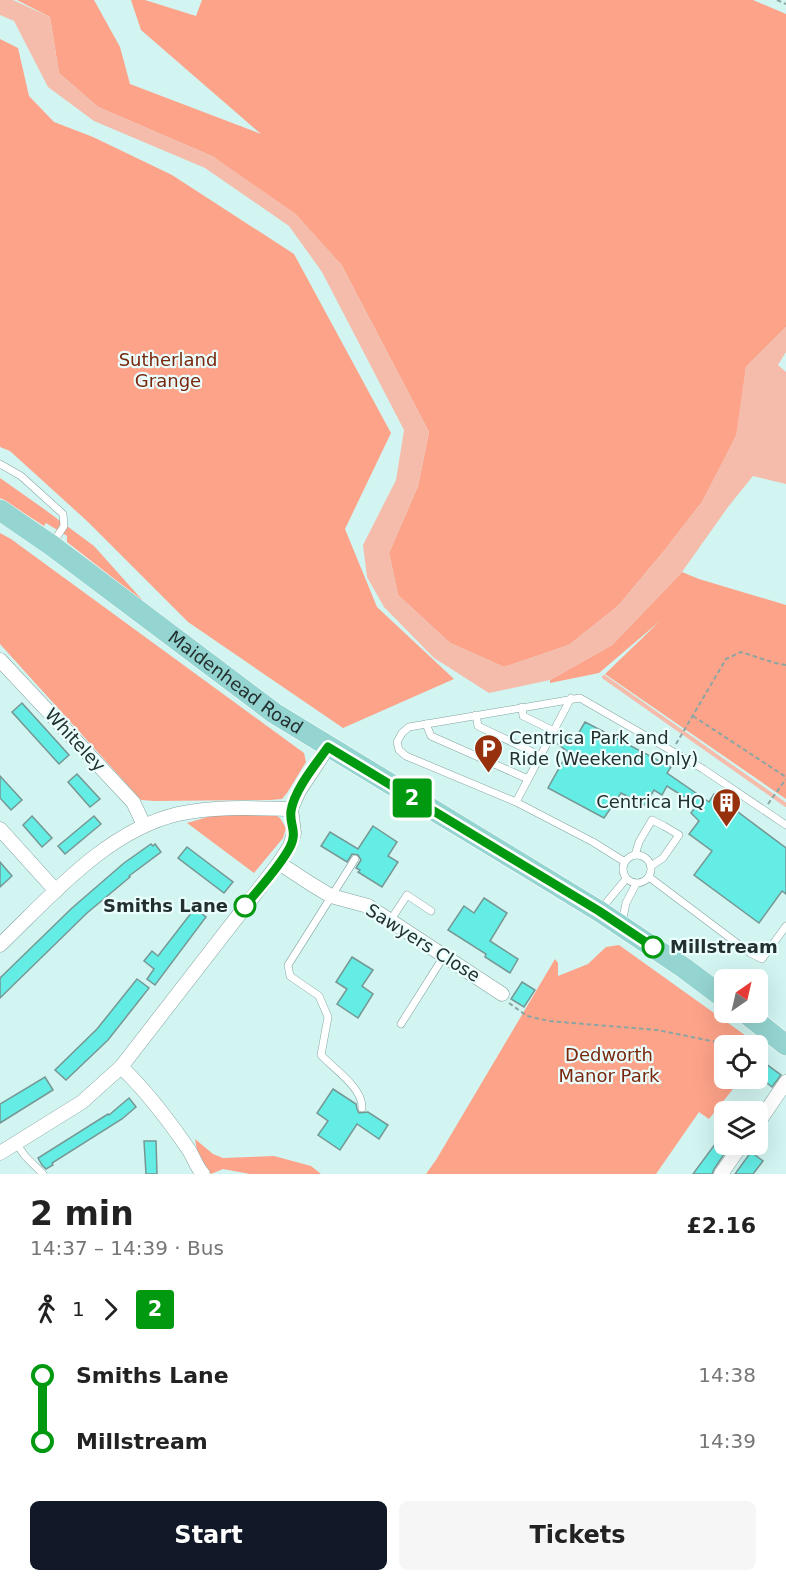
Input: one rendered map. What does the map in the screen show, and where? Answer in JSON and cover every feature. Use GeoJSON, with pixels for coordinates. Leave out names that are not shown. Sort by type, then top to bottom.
{"type":"FeatureCollection","features":[{"type":"Feature","properties":{"kind":"main road","name":"Maidenhead Road"},"geometry":{"type":"LineString","coordinates":[[0,510],[51,545],[274,713],[599,911],[714,990]]}},
{"type":"Feature","properties":{"kind":"main road"},"geometry":{"type":"LineString","coordinates":[[758,1023],[786,1045]]}},
{"type":"Feature","properties":{"kind":"street","name":"Whiteley"},"geometry":{"type":"LineString","coordinates":[[0,660],[133,802],[144,825]]}},
{"type":"Feature","properties":{"kind":"street"},"geometry":{"type":"LineString","coordinates":[[0,1154],[82,1102],[121,1067],[290,846],[294,833],[291,810],[298,791],[328,747]]}},
{"type":"Feature","properties":{"kind":"street"},"geometry":{"type":"LineString","coordinates":[[0,945],[87,862],[120,838],[144,825],[178,814],[231,807],[291,810]]}},
{"type":"Feature","properties":{"kind":"street"},"geometry":{"type":"LineString","coordinates":[[0,829],[56,891]]}},
{"type":"Feature","properties":{"kind":"street","name":"Sawyers Close"},"geometry":{"type":"LineString","coordinates":[[279,862],[310,885],[331,896],[368,906],[502,994]]}},
{"type":"Feature","properties":{"kind":"street"},"geometry":{"type":"LineString","coordinates":[[121,1067],[137,1082],[191,1152],[200,1173]]}},
{"type":"Feature","properties":{"kind":"street"},"geometry":{"type":"LineString","coordinates":[[768,1108],[786,1082]]}},
{"type":"Feature","properties":{"kind":"street"},"geometry":{"type":"LineString","coordinates":[[721,1174],[734,1155]]}},
{"type":"Feature","properties":{"kind":"lane"},"geometry":{"type":"LineString","coordinates":[[0,464],[21,476],[63,514],[64,526],[51,545]]}},
{"type":"Feature","properties":{"kind":"lane"},"geometry":{"type":"LineString","coordinates":[[516,802],[572,698]]}},
{"type":"Feature","properties":{"kind":"lane"},"geometry":{"type":"LineString","coordinates":[[625,862],[593,842],[516,802],[406,756],[399,750],[397,742],[402,732],[409,727],[580,698],[703,769],[786,825]]}},
{"type":"Feature","properties":{"kind":"lane"},"geometry":{"type":"LineString","coordinates":[[522,707],[524,716],[554,731]]}},
{"type":"Feature","properties":{"kind":"lane"},"geometry":{"type":"LineString","coordinates":[[476,715],[478,726],[541,756]]}},
{"type":"Feature","properties":{"kind":"lane"},"geometry":{"type":"LineString","coordinates":[[426,724],[431,736],[528,779]]}},
{"type":"Feature","properties":{"kind":"lane"},"geometry":{"type":"LineString","coordinates":[[635,855],[639,842],[652,820],[664,825],[679,836],[663,858],[651,866]]}},
{"type":"Feature","properties":{"kind":"lane"},"geometry":{"type":"LineString","coordinates":[[635,855],[644,856],[651,866],[649,877],[636,884],[626,879],[622,872],[625,862],[635,855]]}},
{"type":"Feature","properties":{"kind":"lane"},"geometry":{"type":"LineString","coordinates":[[355,859],[288,965],[290,976],[319,996],[328,1017],[321,1055],[355,1088],[362,1102],[362,1108]]}},
{"type":"Feature","properties":{"kind":"lane"},"geometry":{"type":"LineString","coordinates":[[649,877],[750,953],[762,958],[786,926]]}},
{"type":"Feature","properties":{"kind":"lane"},"geometry":{"type":"LineString","coordinates":[[599,911],[626,879]]}},
{"type":"Feature","properties":{"kind":"lane"},"geometry":{"type":"LineString","coordinates":[[622,926],[626,903],[636,884]]}},
{"type":"Feature","properties":{"kind":"lane"},"geometry":{"type":"LineString","coordinates":[[390,921],[407,896],[430,911]]}},
{"type":"Feature","properties":{"kind":"lane"},"geometry":{"type":"LineString","coordinates":[[401,1024],[444,956]]}},
{"type":"Feature","properties":{"kind":"lane"},"geometry":{"type":"LineString","coordinates":[[16,1143],[43,1174]]}},
{"type":"Feature","properties":{"kind":"path"},"geometry":{"type":"LineString","coordinates":[[777,0],[786,4]]}},
{"type":"Feature","properties":{"kind":"path"},"geometry":{"type":"LineString","coordinates":[[681,736],[726,659],[741,652],[786,665]]}},
{"type":"Feature","properties":{"kind":"path"},"geometry":{"type":"LineString","coordinates":[[693,716],[786,778],[774,796]]}},
{"type":"Feature","properties":{"kind":"path"},"geometry":{"type":"LineString","coordinates":[[502,994],[512,1006],[526,1016],[549,1021],[657,1030],[714,1042]]}},
{"type":"Feature","properties":{"kind":"green space"},"geometry":{"type":"Polygon","coordinates":[[[17,0],[94,0],[120,47],[130,84],[261,134],[141,30],[131,0],[145,0],[196,16],[202,0],[753,0],[786,14],[786,327],[746,367],[737,435],[702,502],[618,606],[569,645],[504,667],[450,643],[398,595],[389,553],[418,486],[429,432],[341,264],[214,157],[98,107],[59,73],[50,17],[17,0]]]}},
{"type":"Feature","properties":{"kind":"green space","name":"Sutherland Grange"},"geometry":{"type":"Polygon","coordinates":[[[0,39],[18,48],[29,96],[54,122],[93,137],[172,175],[294,254],[391,433],[345,529],[377,607],[454,679],[343,728],[188,622],[87,521],[10,451],[0,447],[0,39]]]}},
{"type":"Feature","properties":{"kind":"green space"},"geometry":{"type":"Polygon","coordinates":[[[0,478],[94,546],[145,603],[67,542],[67,536],[46,523],[44,526],[0,498],[0,478]]]}},
{"type":"Feature","properties":{"kind":"green space"},"geometry":{"type":"Polygon","coordinates":[[[0,533],[304,753],[306,762],[282,799],[141,800],[0,644],[0,533]]]}},
{"type":"Feature","properties":{"kind":"green space"},"geometry":{"type":"Polygon","coordinates":[[[682,572],[786,605],[786,799],[605,674],[660,621],[599,673],[550,683],[550,680],[612,645],[682,572]]]}},
{"type":"Feature","properties":{"kind":"green space"},"geometry":{"type":"Polygon","coordinates":[[[272,813],[280,818],[286,828],[283,838],[254,873],[187,823],[211,816],[272,813]]]}},
{"type":"Feature","properties":{"kind":"green space","name":"Dedworth Manor Park"},"geometry":{"type":"Polygon","coordinates":[[[619,945],[714,1013],[714,1023],[728,1023],[745,1035],[714,1035],[714,1089],[733,1089],[723,1101],[714,1101],[714,1113],[709,1119],[699,1112],[656,1174],[426,1174],[555,959],[558,963],[558,976],[588,964],[606,947],[619,945]]]}},
{"type":"Feature","properties":{"kind":"green space"},"geometry":{"type":"Polygon","coordinates":[[[195,1139],[213,1154],[223,1158],[274,1156],[311,1166],[321,1174],[250,1174],[223,1169],[211,1174],[198,1156],[195,1139]]]}},
{"type":"Feature","properties":{"kind":"shaded area"},"geometry":{"type":"Polygon","coordinates":[[[0,0],[13,0],[50,17],[59,73],[98,107],[214,157],[296,214],[341,264],[429,432],[418,486],[389,553],[398,595],[450,643],[504,667],[569,645],[618,606],[702,502],[736,435],[746,367],[786,327],[786,352],[778,365],[786,372],[786,484],[753,476],[682,572],[612,645],[550,680],[489,693],[434,658],[384,607],[367,577],[363,545],[396,480],[404,430],[322,272],[289,226],[205,168],[94,121],[48,87],[14,21],[0,15],[0,0]]]}},
{"type":"Feature","properties":{"kind":"building"},"geometry":{"type":"Polygon","coordinates":[[[22,703],[69,755],[59,764],[12,712],[22,703]]]}},
{"type":"Feature","properties":{"kind":"building","name":"Centrica HQ"},"geometry":{"type":"Polygon","coordinates":[[[585,722],[671,767],[667,773],[709,802],[714,794],[786,848],[786,894],[782,891],[759,923],[694,875],[712,851],[689,834],[699,821],[691,813],[697,805],[667,786],[662,795],[654,790],[645,805],[621,793],[604,818],[548,788],[568,752],[558,744],[564,735],[574,741],[585,722]]]}},
{"type":"Feature","properties":{"kind":"building"},"geometry":{"type":"Polygon","coordinates":[[[77,774],[100,799],[90,807],[68,782],[77,774]]]}},
{"type":"Feature","properties":{"kind":"building"},"geometry":{"type":"Polygon","coordinates":[[[0,776],[22,800],[11,810],[0,798],[0,776]]]}},
{"type":"Feature","properties":{"kind":"building"},"geometry":{"type":"Polygon","coordinates":[[[32,816],[52,838],[42,847],[23,825],[32,816]]]}},
{"type":"Feature","properties":{"kind":"building"},"geometry":{"type":"Polygon","coordinates":[[[94,816],[101,824],[65,854],[58,846],[94,816]]]}},
{"type":"Feature","properties":{"kind":"building"},"geometry":{"type":"Polygon","coordinates":[[[373,826],[397,842],[388,856],[398,862],[382,887],[358,872],[360,870],[356,868],[361,860],[358,855],[352,854],[347,862],[321,846],[330,832],[358,849],[373,826]]]}},
{"type":"Feature","properties":{"kind":"building"},"geometry":{"type":"Polygon","coordinates":[[[151,844],[153,846],[155,844],[161,852],[129,876],[87,913],[0,998],[0,978],[72,908],[124,863],[151,844]]]}},
{"type":"Feature","properties":{"kind":"building"},"geometry":{"type":"Polygon","coordinates":[[[187,847],[233,882],[224,893],[178,858],[187,847]]]}},
{"type":"Feature","properties":{"kind":"building"},"geometry":{"type":"Polygon","coordinates":[[[0,862],[12,876],[0,887],[0,862]]]}},
{"type":"Feature","properties":{"kind":"building"},"geometry":{"type":"Polygon","coordinates":[[[484,898],[507,913],[490,941],[518,959],[510,973],[485,957],[486,954],[448,930],[464,906],[474,913],[484,898]]]}},
{"type":"Feature","properties":{"kind":"building"},"geometry":{"type":"Polygon","coordinates":[[[195,908],[206,917],[155,985],[147,979],[154,969],[144,961],[152,951],[158,956],[195,908]]]}},
{"type":"Feature","properties":{"kind":"building"},"geometry":{"type":"Polygon","coordinates":[[[352,957],[373,970],[362,986],[373,994],[358,1018],[337,1004],[347,989],[336,982],[352,957]]]}},
{"type":"Feature","properties":{"kind":"building"},"geometry":{"type":"Polygon","coordinates":[[[137,979],[149,988],[108,1040],[66,1080],[55,1070],[97,1029],[137,979]]]}},
{"type":"Feature","properties":{"kind":"building"},"geometry":{"type":"Polygon","coordinates":[[[522,982],[535,990],[524,1007],[511,999],[522,982]]]}},
{"type":"Feature","properties":{"kind":"building"},"geometry":{"type":"Polygon","coordinates":[[[768,1065],[781,1075],[772,1087],[768,1084],[768,1065]]]}},
{"type":"Feature","properties":{"kind":"building"},"geometry":{"type":"Polygon","coordinates":[[[45,1077],[53,1090],[0,1123],[0,1104],[45,1077]]]}},
{"type":"Feature","properties":{"kind":"building"},"geometry":{"type":"Polygon","coordinates":[[[333,1089],[356,1104],[359,1113],[368,1112],[388,1125],[379,1139],[357,1124],[340,1150],[318,1135],[328,1121],[317,1113],[333,1089]]]}},
{"type":"Feature","properties":{"kind":"building"},"geometry":{"type":"Polygon","coordinates":[[[129,1098],[136,1107],[122,1119],[52,1163],[53,1165],[46,1169],[42,1165],[38,1158],[109,1115],[129,1098]]]}},
{"type":"Feature","properties":{"kind":"building"},"geometry":{"type":"Polygon","coordinates":[[[144,1141],[156,1141],[157,1174],[146,1174],[144,1141]]]}},
{"type":"Feature","properties":{"kind":"building"},"geometry":{"type":"Polygon","coordinates":[[[714,1146],[714,1155],[724,1155],[712,1174],[693,1174],[714,1146]]]}},
{"type":"Feature","properties":{"kind":"building"},"geometry":{"type":"Polygon","coordinates":[[[749,1155],[755,1155],[763,1161],[753,1174],[735,1174],[749,1155]]]}},
{"type":"Feature","properties":{"kind":"waterway"},"geometry":{"type":"LineString","coordinates":[[604,677],[786,805]]}},
{"type":"Feature","properties":{"kind":"bus line","name":"2"},"geometry":{"type":"LineString","coordinates":[[245,906],[290,846],[294,833],[291,810],[298,791],[328,747],[599,911],[653,947]]}},
{"type":"Feature","properties":{"kind":"place","name":"Centrica Park and Ride (Weekend Only)"},"geometry":{"type":"Point","coordinates":[488,774]}},
{"type":"Feature","properties":{"kind":"place","name":"Centrica HQ"},"geometry":{"type":"Point","coordinates":[726,828]}},
{"type":"Feature","properties":{"kind":"place","name":"Smiths Lane"},"geometry":{"type":"Point","coordinates":[245,906]}},
{"type":"Feature","properties":{"kind":"place","name":"Millstream"},"geometry":{"type":"Point","coordinates":[653,947]}}]}
